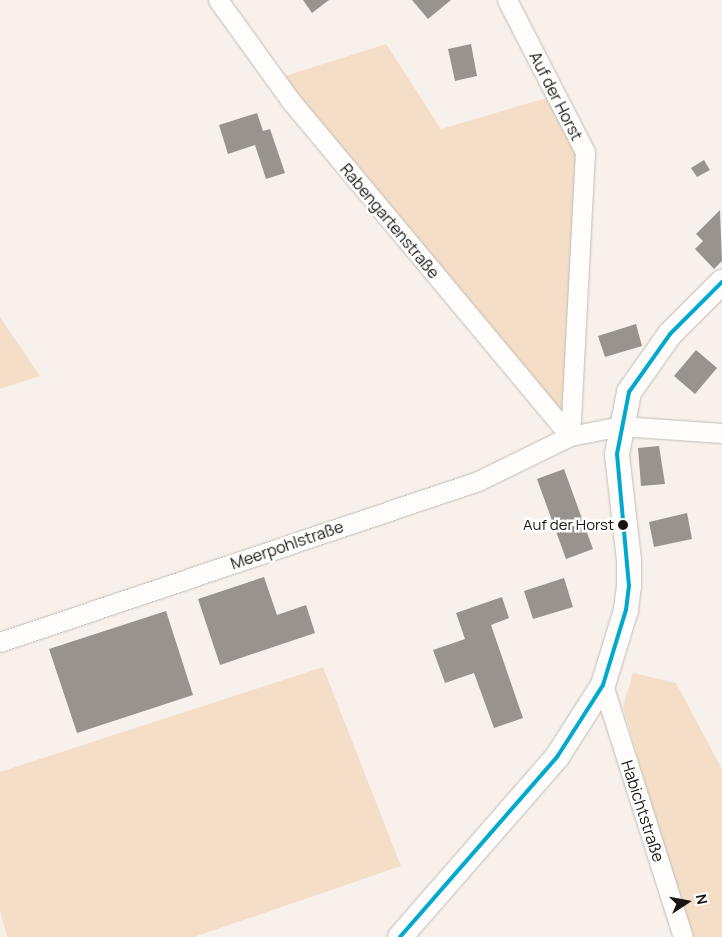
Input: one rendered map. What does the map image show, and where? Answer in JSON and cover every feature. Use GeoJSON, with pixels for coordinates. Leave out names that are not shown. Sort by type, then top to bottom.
{"type":"FeatureCollection","features":[{"type":"Feature","properties":{"kind":"street","name":"Auf der Horst"},"geometry":{"type":"LineString","coordinates":[[507,0],[585,152],[570,436]]}},
{"type":"Feature","properties":{"kind":"street","name":"Rabengartenstraße"},"geometry":{"type":"LineString","coordinates":[[222,1],[290,100],[570,436]]}},
{"type":"Feature","properties":{"kind":"street"},"geometry":{"type":"LineString","coordinates":[[400,937],[557,757],[603,685],[615,653],[629,586],[630,560],[618,454],[621,426],[629,392],[646,363],[722,282]]}},
{"type":"Feature","properties":{"kind":"street","name":"Meerpohlstraße"},"geometry":{"type":"LineString","coordinates":[[0,642],[478,481],[570,436],[621,426],[722,433]]}},
{"type":"Feature","properties":{"kind":"street","name":"Habichtstraße"},"geometry":{"type":"LineString","coordinates":[[603,685],[683,937]]}},
{"type":"Feature","properties":{"kind":"shaded area"},"geometry":{"type":"Polygon","coordinates":[[[386,44],[441,129],[553,96],[579,152],[568,428],[282,77],[386,44]]]}},
{"type":"Feature","properties":{"kind":"shaded area"},"geometry":{"type":"Polygon","coordinates":[[[0,317],[40,376],[0,389],[0,317]]]}},
{"type":"Feature","properties":{"kind":"shaded area"},"geometry":{"type":"Polygon","coordinates":[[[323,667],[401,866],[194,937],[7,937],[0,911],[0,772],[323,667]]]}},
{"type":"Feature","properties":{"kind":"shaded area"},"geometry":{"type":"Polygon","coordinates":[[[633,673],[676,683],[722,769],[722,937],[690,937],[623,707],[633,673]]]}},
{"type":"Feature","properties":{"kind":"building"},"geometry":{"type":"Polygon","coordinates":[[[303,0],[329,0],[312,13],[303,0]]]}},
{"type":"Feature","properties":{"kind":"building"},"geometry":{"type":"Polygon","coordinates":[[[412,0],[451,0],[428,19],[412,0]]]}},
{"type":"Feature","properties":{"kind":"building"},"geometry":{"type":"Polygon","coordinates":[[[471,44],[477,76],[455,81],[448,49],[471,44]]]}},
{"type":"Feature","properties":{"kind":"building"},"geometry":{"type":"Polygon","coordinates":[[[257,113],[263,131],[270,129],[285,173],[266,179],[255,145],[228,154],[219,125],[257,113]]]}},
{"type":"Feature","properties":{"kind":"building"},"geometry":{"type":"Polygon","coordinates":[[[704,160],[710,170],[697,177],[691,168],[704,160]]]}},
{"type":"Feature","properties":{"kind":"building"},"geometry":{"type":"Polygon","coordinates":[[[720,210],[722,261],[714,269],[695,249],[703,241],[696,234],[720,210]]]}},
{"type":"Feature","properties":{"kind":"building"},"geometry":{"type":"Polygon","coordinates":[[[636,324],[642,346],[605,357],[598,336],[636,324]]]}},
{"type":"Feature","properties":{"kind":"building"},"geometry":{"type":"Polygon","coordinates":[[[696,350],[717,368],[695,394],[674,376],[696,350]]]}},
{"type":"Feature","properties":{"kind":"building"},"geometry":{"type":"Polygon","coordinates":[[[659,446],[665,484],[641,486],[638,448],[659,446]]]}},
{"type":"Feature","properties":{"kind":"building"},"geometry":{"type":"Polygon","coordinates":[[[564,469],[593,549],[566,559],[537,479],[564,469]]]}},
{"type":"Feature","properties":{"kind":"building"},"geometry":{"type":"Polygon","coordinates":[[[687,513],[692,539],[654,547],[649,522],[687,513]]]}},
{"type":"Feature","properties":{"kind":"building"},"geometry":{"type":"Polygon","coordinates":[[[264,577],[277,615],[306,605],[315,633],[220,665],[198,599],[264,577]]]}},
{"type":"Feature","properties":{"kind":"building"},"geometry":{"type":"Polygon","coordinates":[[[564,578],[573,607],[533,619],[524,591],[564,578]]]}},
{"type":"Feature","properties":{"kind":"building"},"geometry":{"type":"Polygon","coordinates":[[[502,597],[509,618],[491,625],[523,718],[494,728],[474,673],[445,683],[433,650],[465,639],[456,613],[502,597]]]}},
{"type":"Feature","properties":{"kind":"building"},"geometry":{"type":"Polygon","coordinates":[[[166,611],[193,695],[77,733],[49,649],[166,611]]]}},
{"type":"Feature","properties":{"kind":"transit line"},"geometry":{"type":"LineString","coordinates":[[400,937],[557,757],[603,685],[626,610],[629,586],[617,454],[629,392],[670,334],[722,282]]}},
{"type":"Feature","properties":{"kind":"place","name":"Auf der Horst"},"geometry":{"type":"Point","coordinates":[623,525]}}]}
